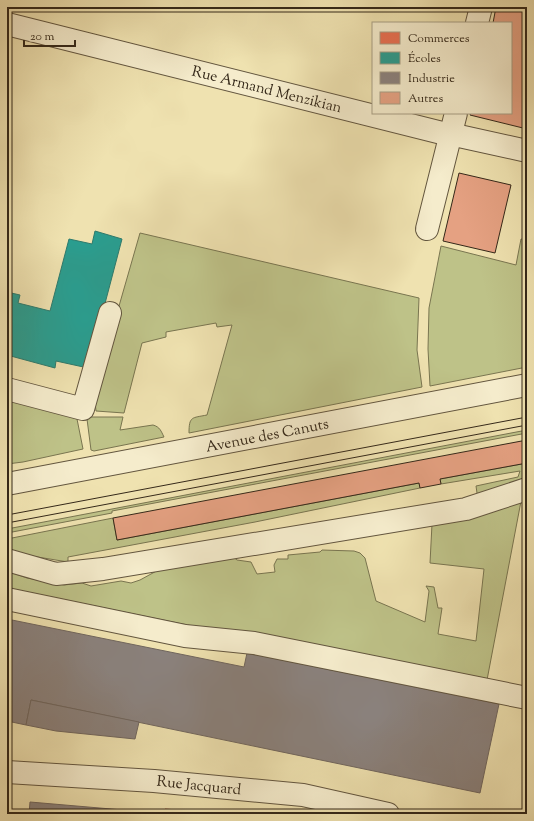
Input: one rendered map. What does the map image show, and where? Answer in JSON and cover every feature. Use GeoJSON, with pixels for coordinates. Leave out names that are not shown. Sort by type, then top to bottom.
{"type":"FeatureCollection","features":[{"type":"Feature","properties":{"kind":"street"},"geometry":{"type":"LineString","coordinates":[[477,22],[481,7]]}},
{"type":"Feature","properties":{"kind":"street","name":"Rue Armand Menzikian"},"geometry":{"type":"LineString","coordinates":[[7,24],[450,135],[527,151]]}},
{"type":"Feature","properties":{"kind":"street"},"geometry":{"type":"LineString","coordinates":[[427,229],[456,114]]}},
{"type":"Feature","properties":{"kind":"street"},"geometry":{"type":"LineString","coordinates":[[7,389],[83,409],[110,313]]}},
{"type":"Feature","properties":{"kind":"street","name":"Avenue des Canuts"},"geometry":{"type":"LineString","coordinates":[[7,484],[527,385]]}},
{"type":"Feature","properties":{"kind":"street"},"geometry":{"type":"LineString","coordinates":[[7,560],[56,574],[103,569],[466,509],[527,488]]}},
{"type":"Feature","properties":{"kind":"street"},"geometry":{"type":"LineString","coordinates":[[7,599],[185,636],[254,643],[527,698]]}},
{"type":"Feature","properties":{"kind":"street","name":"Rue Jacquard"},"geometry":{"type":"LineString","coordinates":[[7,772],[154,781],[303,795],[388,814]]}},
{"type":"Feature","properties":{"kind":"green space"},"geometry":{"type":"Polygon","coordinates":[[[140,233],[419,298],[417,350],[422,387],[189,433],[192,419],[207,415],[232,325],[217,327],[216,323],[166,332],[166,337],[142,343],[124,413],[96,411],[94,393],[140,233]]]}},
{"type":"Feature","properties":{"kind":"green space"},"geometry":{"type":"Polygon","coordinates":[[[521,239],[527,240],[527,367],[430,386],[428,349],[429,308],[441,246],[516,265],[521,239]]]}},
{"type":"Feature","properties":{"kind":"green space"},"geometry":{"type":"Polygon","coordinates":[[[7,396],[76,414],[83,449],[7,464],[7,396]]]}},
{"type":"Feature","properties":{"kind":"green space"},"geometry":{"type":"Polygon","coordinates":[[[90,417],[123,417],[120,430],[153,425],[159,428],[164,437],[94,451],[91,450],[87,419],[90,417]]]}},
{"type":"Feature","properties":{"kind":"green space"},"geometry":{"type":"Polygon","coordinates":[[[527,430],[527,433],[112,511],[112,513],[7,533],[7,529],[527,430]]]}},
{"type":"Feature","properties":{"kind":"green space"},"geometry":{"type":"Polygon","coordinates":[[[527,463],[527,483],[478,500],[476,486],[518,477],[520,471],[441,484],[440,479],[527,463]]]}},
{"type":"Feature","properties":{"kind":"green space"},"geometry":{"type":"Polygon","coordinates":[[[419,483],[420,488],[255,522],[68,557],[68,562],[7,552],[7,539],[113,518],[117,540],[419,483]]]}},
{"type":"Feature","properties":{"kind":"green space"},"geometry":{"type":"Polygon","coordinates":[[[522,496],[487,680],[246,637],[7,588],[7,571],[27,578],[64,585],[82,583],[91,586],[121,581],[131,583],[140,580],[162,568],[232,556],[237,560],[251,562],[257,574],[275,572],[274,565],[277,559],[288,559],[288,555],[320,552],[322,550],[354,551],[360,553],[365,558],[376,601],[425,622],[429,591],[426,586],[434,587],[438,608],[442,608],[438,634],[476,641],[484,569],[430,563],[432,524],[522,496]]]}},
{"type":"Feature","properties":{"kind":"building: Commerces"},"geometry":{"type":"Polygon","coordinates":[[[165,809],[226,814],[164,814],[165,809]]]}},
{"type":"Feature","properties":{"kind":"building: Écoles"},"geometry":{"type":"Polygon","coordinates":[[[95,231],[122,239],[88,368],[56,361],[55,368],[7,355],[7,292],[20,295],[18,303],[50,311],[69,239],[92,244],[95,231]]]}},
{"type":"Feature","properties":{"kind":"building: Industrie"},"geometry":{"type":"Polygon","coordinates":[[[7,619],[244,667],[247,653],[499,704],[480,793],[31,700],[26,725],[7,721],[7,619]]]}},
{"type":"Feature","properties":{"kind":"building: Industrie"},"geometry":{"type":"Polygon","coordinates":[[[31,700],[139,722],[135,739],[56,731],[26,725],[31,700]]]}},
{"type":"Feature","properties":{"kind":"building: Industrie"},"geometry":{"type":"Polygon","coordinates":[[[30,802],[146,812],[146,814],[29,814],[30,802]]]}},
{"type":"Feature","properties":{"kind":"building: Autres"},"geometry":{"type":"Polygon","coordinates":[[[496,7],[527,7],[527,129],[470,115],[512,114],[512,22],[493,22],[496,7]]]}},
{"type":"Feature","properties":{"kind":"building: Autres"},"geometry":{"type":"Polygon","coordinates":[[[459,173],[511,185],[495,253],[443,241],[459,173]]]}},
{"type":"Feature","properties":{"kind":"building: Autres"},"geometry":{"type":"Polygon","coordinates":[[[527,440],[527,463],[440,479],[441,484],[420,488],[419,483],[117,540],[113,518],[527,440]]]}},
{"type":"Feature","properties":{"kind":"tram line"},"geometry":{"type":"LineString","coordinates":[[7,515],[527,417]]}},
{"type":"Feature","properties":{"kind":"tram line"},"geometry":{"type":"LineString","coordinates":[[7,523],[527,425]]}}]}
